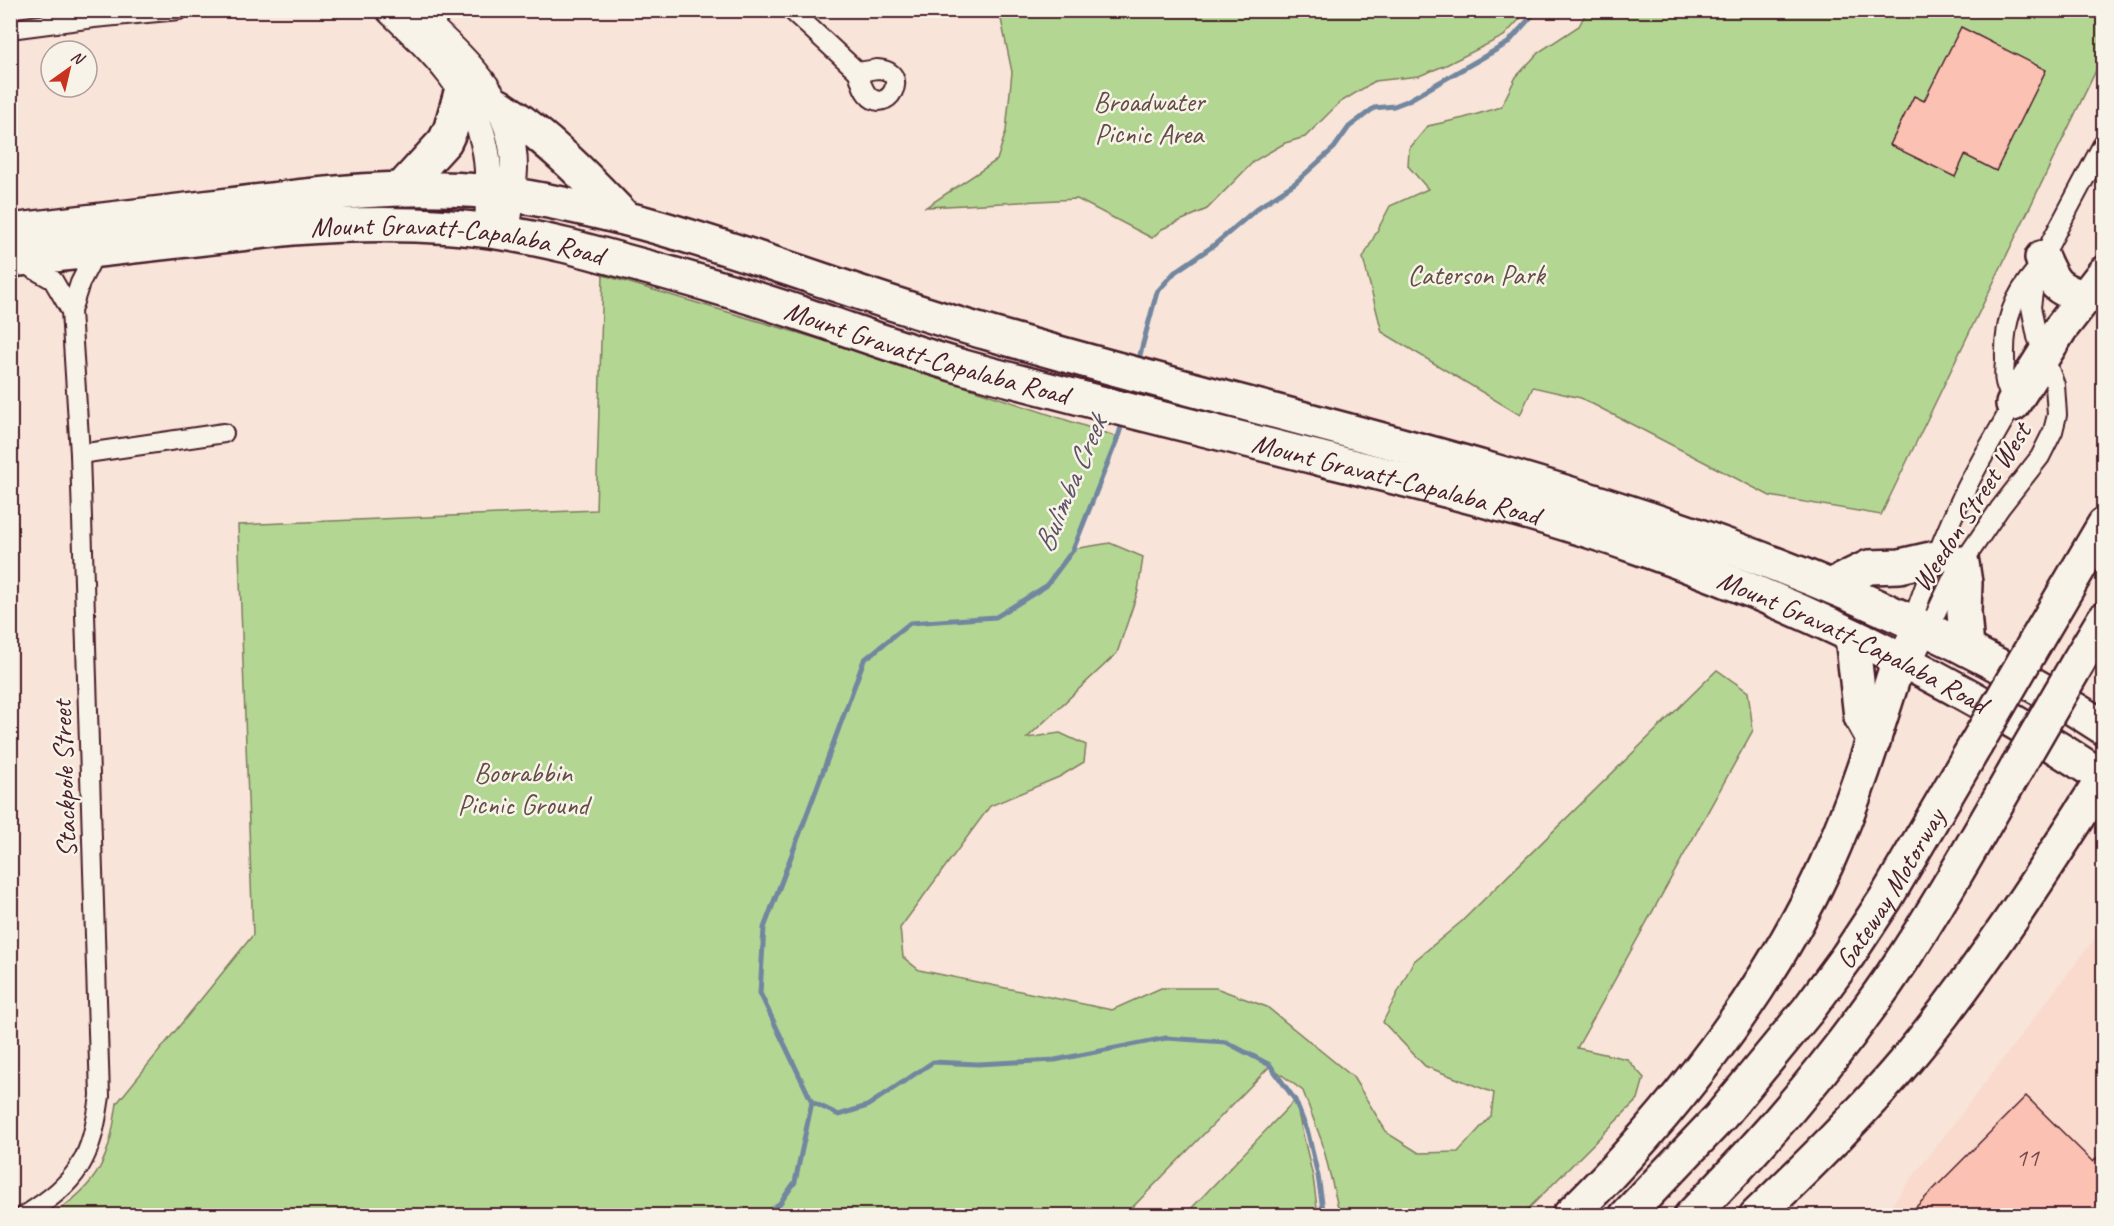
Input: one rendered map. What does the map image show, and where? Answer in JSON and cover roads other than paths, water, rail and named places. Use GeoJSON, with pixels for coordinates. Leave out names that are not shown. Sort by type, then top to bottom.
{"type":"FeatureCollection","features":[{"type":"Feature","properties":{"kind":"highway"},"geometry":{"type":"LineString","coordinates":[[402,188],[445,141],[462,89]]}},
{"type":"Feature","properties":{"kind":"highway"},"geometry":{"type":"LineString","coordinates":[[499,106],[525,123],[604,195],[625,218]]}},
{"type":"Feature","properties":{"kind":"highway","name":"Mount Gravatt-Capalaba Road"},"geometry":{"type":"LineString","coordinates":[[12,250],[348,191],[435,188],[500,193],[547,200],[625,218],[723,245],[984,332],[1518,477],[1671,526],[1832,585],[1920,625],[2030,682],[2103,728]]}},
{"type":"Feature","properties":{"kind":"highway","name":"Mount Gravatt-Capalaba Road"},"geometry":{"type":"LineString","coordinates":[[12,250],[97,250],[334,225],[412,225],[497,232],[568,246],[740,294],[918,354],[1070,396],[1396,477],[1582,528],[1712,574],[1852,636],[2015,723],[2103,778]]}},
{"type":"Feature","properties":{"kind":"highway"},"geometry":{"type":"LineString","coordinates":[[2039,264],[2053,282],[2065,291],[2093,285]]}},
{"type":"Feature","properties":{"kind":"highway"},"geometry":{"type":"LineString","coordinates":[[2013,404],[2043,353],[2093,285]]}},
{"type":"Feature","properties":{"kind":"highway","name":"Gateway Motorway"},"geometry":{"type":"LineString","coordinates":[[1626,1215],[1720,1117],[1808,1010],[1847,957],[1886,898],[2103,525]]}},
{"type":"Feature","properties":{"kind":"highway"},"geometry":{"type":"LineString","coordinates":[[1832,585],[1869,567],[1948,560],[1965,583],[1964,612],[1967,649]]}},
{"type":"Feature","properties":{"kind":"highway","name":"Gateway Motorway"},"geometry":{"type":"LineString","coordinates":[[1691,1215],[1768,1134],[1837,1050],[1871,1004],[1934,911],[2103,619]]}},
{"type":"Feature","properties":{"kind":"highway"},"geometry":{"type":"LineString","coordinates":[[1852,636],[1861,717],[1874,740]]}},
{"type":"Feature","properties":{"kind":"highway"},"geometry":{"type":"LineString","coordinates":[[1569,1215],[1612,1171],[1682,1089],[1736,1019],[1765,976],[1792,931],[1825,867],[1855,796],[1874,740],[1905,663]]}},
{"type":"Feature","properties":{"kind":"highway"},"geometry":{"type":"LineString","coordinates":[[1756,1215],[1869,1102],[1907,1059],[2088,828],[2103,778]]}},
{"type":"Feature","properties":{"kind":"main road"},"geometry":{"type":"LineString","coordinates":[[389,10],[426,22],[480,78],[499,106],[509,134],[514,166],[500,193],[497,232]]}},
{"type":"Feature","properties":{"kind":"main road"},"geometry":{"type":"LineString","coordinates":[[426,22],[444,65],[462,89],[478,122],[486,154],[500,193]]}},
{"type":"Feature","properties":{"kind":"street"},"geometry":{"type":"LineString","coordinates":[[10,29],[90,14],[179,10]]}},
{"type":"Feature","properties":{"kind":"street"},"geometry":{"type":"LineString","coordinates":[[791,10],[858,72]]}},
{"type":"Feature","properties":{"kind":"street","name":"Weedon Street West"},"geometry":{"type":"LineString","coordinates":[[1920,625],[1942,597],[1963,495],[2013,404],[2004,380],[2006,332],[2014,303],[2022,287],[2039,264],[2103,142]]}},
{"type":"Feature","properties":{"kind":"street","name":"Stackpole Street"},"geometry":{"type":"LineString","coordinates":[[12,250],[53,280],[71,311]]}},
{"type":"Feature","properties":{"kind":"street","name":"Stackpole Street"},"geometry":{"type":"LineString","coordinates":[[24,1215],[52,1198],[70,1180],[86,1156],[100,1096],[80,454],[71,311],[80,283],[97,250]]}},
{"type":"Feature","properties":{"kind":"street","name":"Weedon Street West"},"geometry":{"type":"LineString","coordinates":[[1905,663],[1948,560],[2000,508],[2040,457],[2053,431],[2057,401],[2051,372],[2035,330],[2031,307],[2039,264]]}},
{"type":"Feature","properties":{"kind":"street"},"geometry":{"type":"LineString","coordinates":[[80,454],[224,433]]}},
{"type":"Feature","properties":{"kind":"waterway","name":"Bulimba Creek"},"geometry":{"type":"LineString","coordinates":[[1138,362],[1157,292],[1175,272],[1213,246],[1259,207],[1295,183],[1334,148],[1349,127],[1374,108],[1394,106],[1407,101],[1508,43],[1537,10]]}},
{"type":"Feature","properties":{"kind":"waterway","name":"Bulimba Creek"},"geometry":{"type":"LineString","coordinates":[[763,1216],[780,1203],[795,1182],[812,1102],[760,993],[764,928],[864,660],[910,623],[996,617],[1046,586],[1073,550],[1123,421]]}},
{"type":"Feature","properties":{"kind":"waterway"},"geometry":{"type":"LineString","coordinates":[[812,1102],[839,1115],[867,1106],[933,1062],[978,1064],[1055,1060],[1166,1038],[1226,1042],[1270,1065],[1295,1100],[1308,1133],[1324,1216]]}},
{"type":"Feature","properties":{"kind":"park label","name":"Broadwater Picnic Area"},"geometry":{"type":"Point","coordinates":[1149,117]}},
{"type":"Feature","properties":{"kind":"park label","name":"Caterson Park"},"geometry":{"type":"Point","coordinates":[1476,274]}},
{"type":"Feature","properties":{"kind":"park label","name":"Boorabbin Picnic Ground"},"geometry":{"type":"Point","coordinates":[523,788]}}]}
